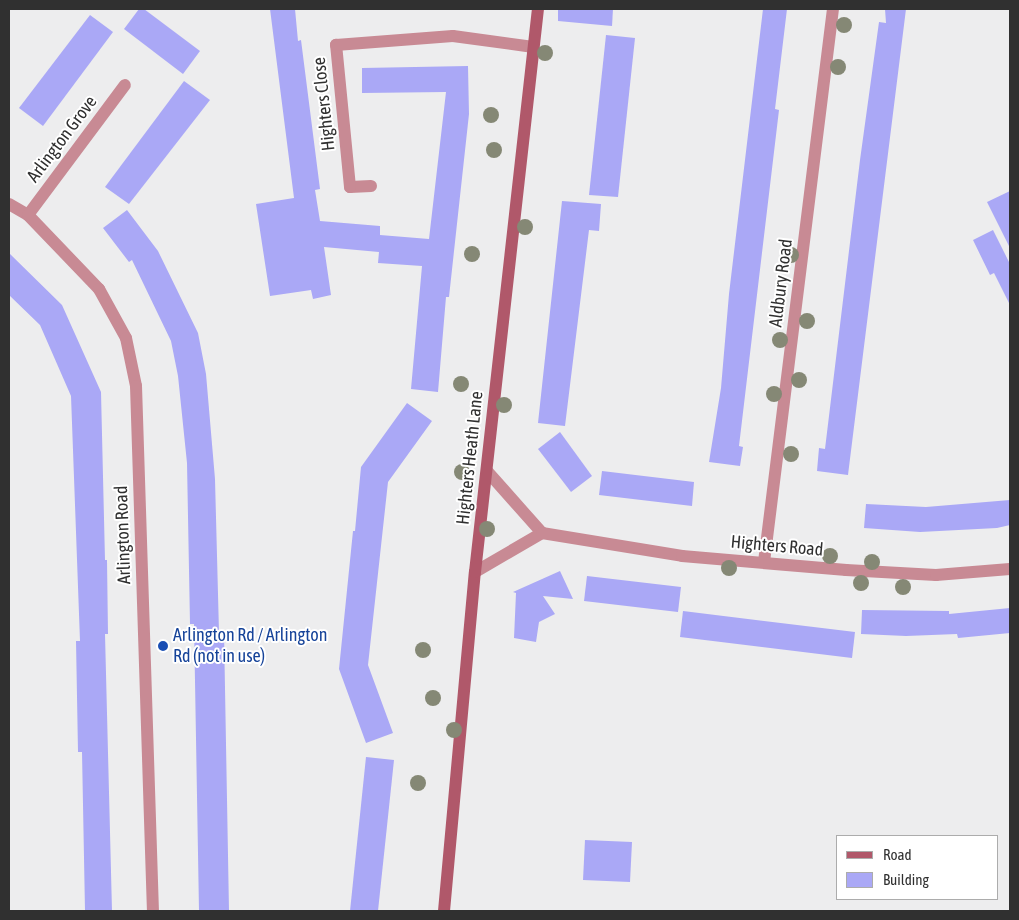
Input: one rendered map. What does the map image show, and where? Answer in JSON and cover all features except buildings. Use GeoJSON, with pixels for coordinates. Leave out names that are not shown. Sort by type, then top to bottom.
{"type":"FeatureCollection","features":[{"type":"Feature","properties":{"kind":"street","name":"Highters Heath Lane"},"geometry":{"type":"LineString","coordinates":[[444,911],[475,572],[538,9]]}},
{"type":"Feature","properties":{"kind":"street","name":"Aldbury Road"},"geometry":{"type":"LineString","coordinates":[[764,562],[833,9]]}},
{"type":"Feature","properties":{"kind":"street","name":"Highters Close"},"geometry":{"type":"LineString","coordinates":[[371,186],[350,187],[336,45],[453,36],[533,48]]}},
{"type":"Feature","properties":{"kind":"street","name":"Arlington Grove"},"geometry":{"type":"LineString","coordinates":[[28,214],[125,85]]}},
{"type":"Feature","properties":{"kind":"street","name":"Arlington Road"},"geometry":{"type":"LineString","coordinates":[[9,204],[28,214],[99,289],[126,338],[136,386],[153,911]]}},
{"type":"Feature","properties":{"kind":"street"},"geometry":{"type":"LineString","coordinates":[[475,572],[542,532],[487,471]]}},
{"type":"Feature","properties":{"kind":"street","name":"Highters Road"},"geometry":{"type":"LineString","coordinates":[[542,532],[682,556],[846,570],[936,575],[1010,569]]}},
{"type":"Feature","properties":{"kind":"place","name":"Arlington Rd / Arlington Rd (not in use)"},"geometry":{"type":"Point","coordinates":[163,646]}}]}
